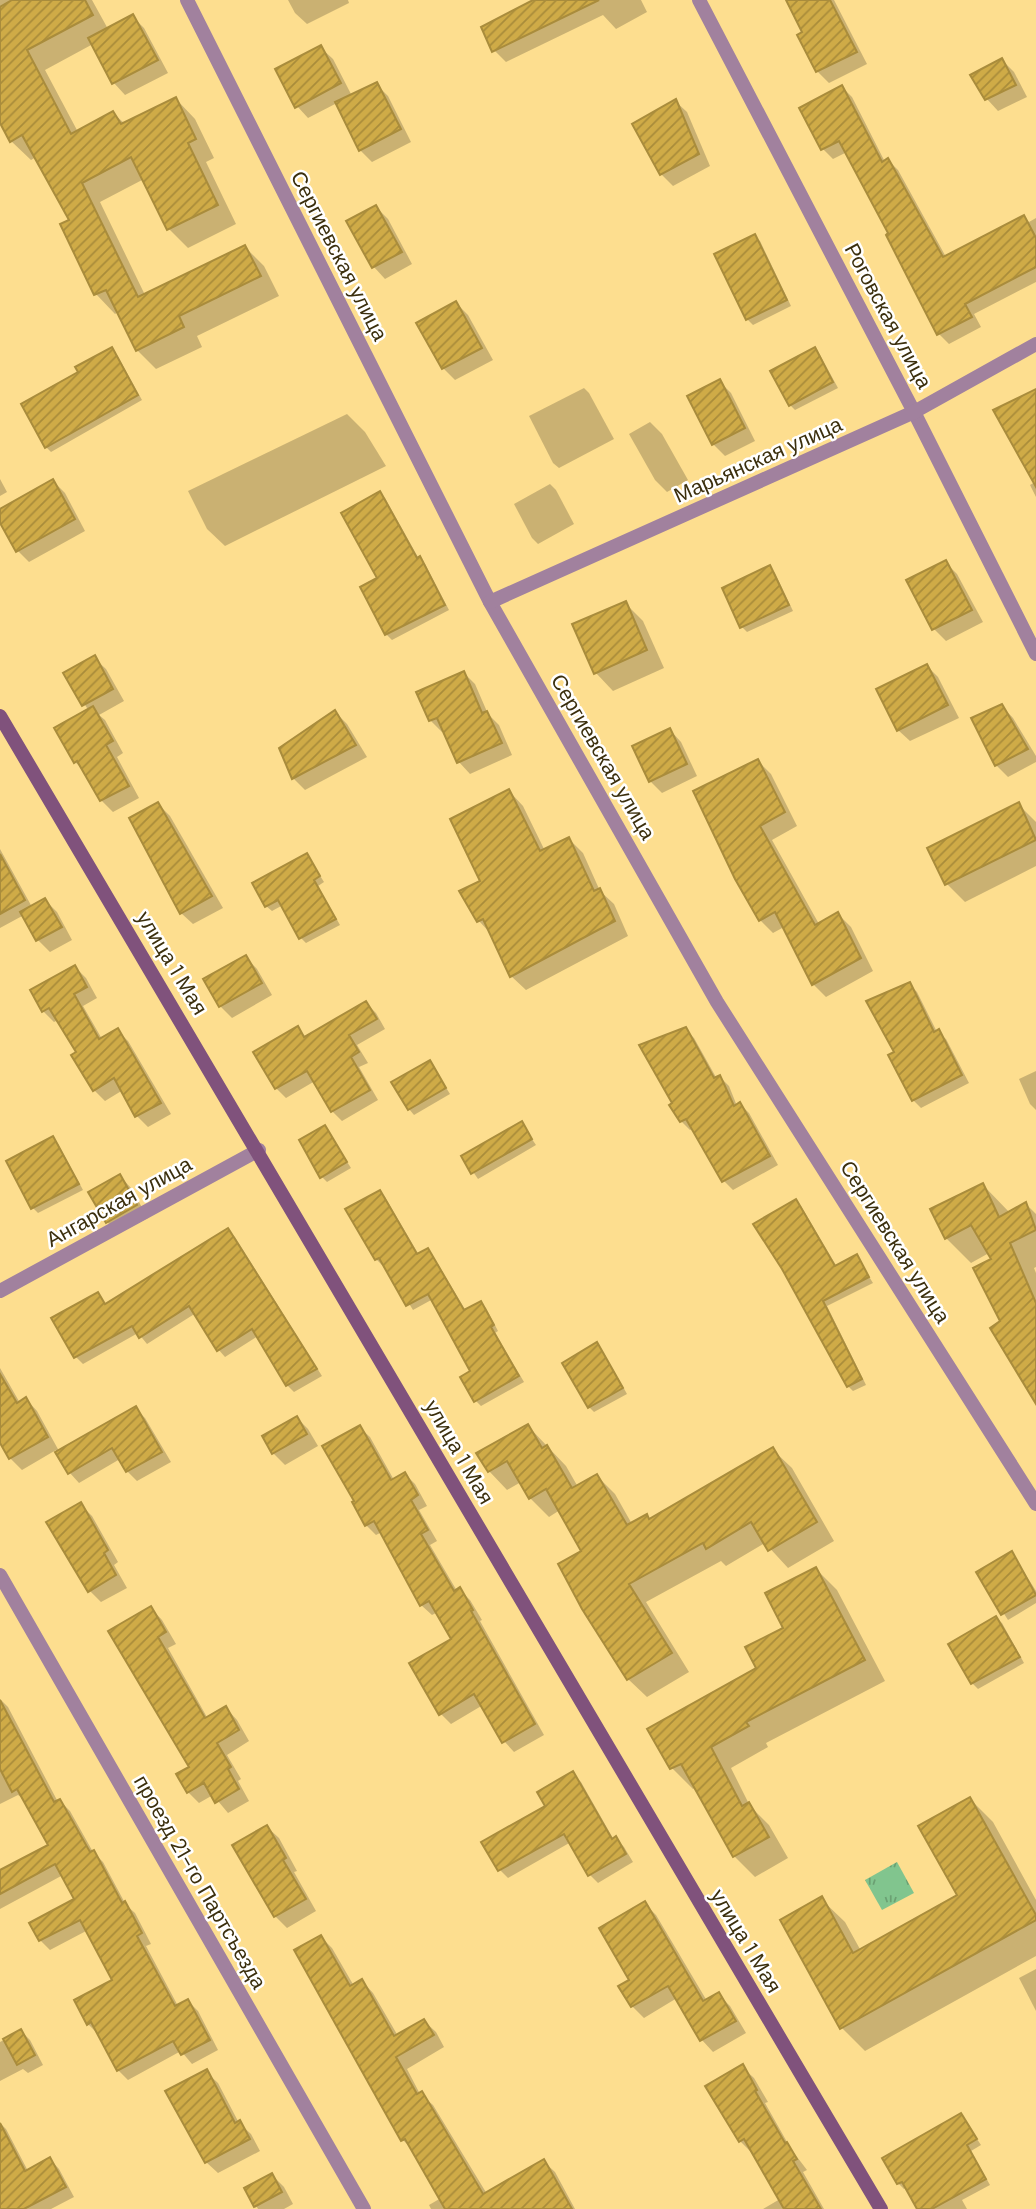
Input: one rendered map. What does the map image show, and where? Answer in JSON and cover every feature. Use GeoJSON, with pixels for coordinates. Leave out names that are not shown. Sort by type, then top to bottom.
{"type":"FeatureCollection","features":[{"type":"Feature","properties":{"kind":"street","name":"Сергиевская улица"},"geometry":{"type":"LineString","coordinates":[[187,0],[491,602],[718,1002],[1036,1504]]}},
{"type":"Feature","properties":{"kind":"street","name":"Роговская улица"},"geometry":{"type":"LineString","coordinates":[[699,0],[914,412],[1036,654]]}},
{"type":"Feature","properties":{"kind":"street","name":"Марьянская улица"},"geometry":{"type":"LineString","coordinates":[[491,602],[914,412],[1036,344]]}},
{"type":"Feature","properties":{"kind":"street","name":"улица 1 Мая"},"geometry":{"type":"LineString","coordinates":[[0,716],[259,1150],[591,1720],[881,2209]]}},
{"type":"Feature","properties":{"kind":"street","name":"Ангарская улица"},"geometry":{"type":"LineString","coordinates":[[0,1291],[259,1150]]}},
{"type":"Feature","properties":{"kind":"street","name":"проезд 21-го Партсъезда"},"geometry":{"type":"LineString","coordinates":[[0,1575],[364,2209]]}},
{"type":"Feature","properties":{"kind":"green space"},"geometry":{"type":"Polygon","coordinates":[[[897,1862],[914,1893],[882,1910],[865,1880],[897,1862]]]}},
{"type":"Feature","properties":{"kind":"building"},"geometry":{"type":"Polygon","coordinates":[[[12,0],[85,0],[93,15],[27,50],[71,134],[113,111],[121,124],[176,97],[196,139],[188,143],[218,205],[167,230],[131,157],[82,183],[138,297],[245,245],[261,276],[179,316],[184,327],[136,351],[106,290],[94,295],[60,224],[69,220],[22,135],[10,142],[0,123],[0,7],[12,0]]]}},
{"type":"Feature","properties":{"kind":"building"},"geometry":{"type":"Polygon","coordinates":[[[533,0],[599,0],[492,52],[481,27],[533,0]]]}},
{"type":"Feature","properties":{"kind":"building"},"geometry":{"type":"Polygon","coordinates":[[[786,0],[830,0],[857,52],[816,72],[797,35],[802,32],[786,0]]]}},
{"type":"Feature","properties":{"kind":"building"},"geometry":{"type":"Polygon","coordinates":[[[133,14],[158,60],[112,84],[88,38],[133,14]]]}},
{"type":"Feature","properties":{"kind":"building"},"geometry":{"type":"Polygon","coordinates":[[[321,45],[341,83],[295,108],[275,69],[321,45]]]}},
{"type":"Feature","properties":{"kind":"building"},"geometry":{"type":"Polygon","coordinates":[[[1002,58],[1016,85],[985,100],[970,75],[1002,58]]]}},
{"type":"Feature","properties":{"kind":"building"},"geometry":{"type":"Polygon","coordinates":[[[377,82],[401,129],[359,151],[335,102],[377,82]]]}},
{"type":"Feature","properties":{"kind":"building"},"geometry":{"type":"Polygon","coordinates":[[[842,85],[882,162],[888,158],[943,257],[1024,215],[1036,238],[1036,267],[965,304],[972,317],[937,335],[886,235],[888,233],[839,141],[821,150],[799,108],[842,85]]]}},
{"type":"Feature","properties":{"kind":"building"},"geometry":{"type":"Polygon","coordinates":[[[676,99],[699,154],[660,175],[632,124],[676,99]]]}},
{"type":"Feature","properties":{"kind":"building"},"geometry":{"type":"Polygon","coordinates":[[[376,205],[402,252],[372,268],[346,221],[376,205]]]}},
{"type":"Feature","properties":{"kind":"building"},"geometry":{"type":"Polygon","coordinates":[[[755,234],[787,300],[746,320],[714,254],[755,234]]]}},
{"type":"Feature","properties":{"kind":"building"},"geometry":{"type":"Polygon","coordinates":[[[456,301],[482,348],[442,369],[416,323],[456,301]]]}},
{"type":"Feature","properties":{"kind":"building"},"geometry":{"type":"Polygon","coordinates":[[[112,347],[138,395],[45,448],[21,404],[78,372],[75,367],[112,347]]]}},
{"type":"Feature","properties":{"kind":"building"},"geometry":{"type":"Polygon","coordinates":[[[815,347],[833,382],[789,406],[770,371],[815,347]]]}},
{"type":"Feature","properties":{"kind":"building"},"geometry":{"type":"Polygon","coordinates":[[[720,379],[745,428],[712,445],[687,396],[720,379]]]}},
{"type":"Feature","properties":{"kind":"building"},"geometry":{"type":"Polygon","coordinates":[[[1036,389],[1036,487],[993,410],[1036,389]]]}},
{"type":"Feature","properties":{"kind":"building"},"geometry":{"type":"Polygon","coordinates":[[[53,479],[75,519],[16,552],[0,523],[0,509],[53,479]]]}},
{"type":"Feature","properties":{"kind":"building"},"geometry":{"type":"Polygon","coordinates":[[[380,491],[417,558],[420,556],[445,605],[385,635],[360,587],[377,578],[341,513],[380,491]]]}},
{"type":"Feature","properties":{"kind":"building"},"geometry":{"type":"Polygon","coordinates":[[[946,560],[972,610],[932,630],[906,580],[946,560]]]}},
{"type":"Feature","properties":{"kind":"building"},"geometry":{"type":"Polygon","coordinates":[[[770,565],[789,605],[740,628],[722,588],[770,565]]]}},
{"type":"Feature","properties":{"kind":"building"},"geometry":{"type":"Polygon","coordinates":[[[626,601],[647,650],[594,674],[572,624],[626,601]]]}},
{"type":"Feature","properties":{"kind":"building"},"geometry":{"type":"Polygon","coordinates":[[[95,655],[113,689],[82,706],[63,673],[95,655]]]}},
{"type":"Feature","properties":{"kind":"building"},"geometry":{"type":"Polygon","coordinates":[[[927,664],[948,705],[897,731],[876,689],[927,664]]]}},
{"type":"Feature","properties":{"kind":"building"},"geometry":{"type":"Polygon","coordinates":[[[464,671],[482,713],[487,711],[502,743],[457,763],[437,718],[429,721],[416,692],[464,671]]]}},
{"type":"Feature","properties":{"kind":"building"},"geometry":{"type":"Polygon","coordinates":[[[1002,704],[1028,749],[995,766],[971,718],[1002,704]]]}},
{"type":"Feature","properties":{"kind":"building"},"geometry":{"type":"Polygon","coordinates":[[[93,706],[113,741],[106,745],[129,786],[100,801],[54,728],[93,706]]]}},
{"type":"Feature","properties":{"kind":"building"},"geometry":{"type":"Polygon","coordinates":[[[335,710],[356,745],[292,779],[279,748],[335,710]]]}},
{"type":"Feature","properties":{"kind":"building"},"geometry":{"type":"Polygon","coordinates":[[[670,728],[687,764],[649,782],[632,746],[670,728]]]}},
{"type":"Feature","properties":{"kind":"building"},"geometry":{"type":"Polygon","coordinates":[[[758,759],[785,812],[760,826],[815,925],[838,912],[861,958],[812,985],[775,912],[759,921],[735,879],[693,791],[758,759]]]}},
{"type":"Feature","properties":{"kind":"building"},"geometry":{"type":"Polygon","coordinates":[[[509,789],[540,851],[569,837],[594,891],[600,888],[615,921],[510,977],[483,919],[477,922],[459,891],[480,881],[450,819],[509,789]]]}},
{"type":"Feature","properties":{"kind":"building"},"geometry":{"type":"Polygon","coordinates":[[[158,802],[212,896],[180,914],[129,818],[158,802]]]}},
{"type":"Feature","properties":{"kind":"building"},"geometry":{"type":"Polygon","coordinates":[[[1019,802],[1036,840],[945,885],[927,848],[1019,802]]]}},
{"type":"Feature","properties":{"kind":"building"},"geometry":{"type":"Polygon","coordinates":[[[307,853],[320,876],[314,880],[336,919],[299,939],[278,900],[265,907],[252,883],[307,853]]]}},
{"type":"Feature","properties":{"kind":"building"},"geometry":{"type":"Polygon","coordinates":[[[0,854],[25,900],[0,914],[0,854]]]}},
{"type":"Feature","properties":{"kind":"building"},"geometry":{"type":"Polygon","coordinates":[[[45,898],[62,927],[36,941],[20,912],[45,898]]]}},
{"type":"Feature","properties":{"kind":"building"},"geometry":{"type":"Polygon","coordinates":[[[246,955],[262,983],[219,1007],[203,979],[246,955]]]}},
{"type":"Feature","properties":{"kind":"building"},"geometry":{"type":"Polygon","coordinates":[[[75,965],[87,987],[74,994],[99,1039],[118,1028],[161,1103],[135,1117],[114,1078],[93,1091],[71,1055],[76,1052],[49,1008],[42,1012],[30,990],[75,965]]]}},
{"type":"Feature","properties":{"kind":"building"},"geometry":{"type":"Polygon","coordinates":[[[910,982],[934,1032],[939,1029],[962,1075],[912,1101],[888,1055],[894,1052],[866,1001],[910,982]]]}},
{"type":"Feature","properties":{"kind":"building"},"geometry":{"type":"Polygon","coordinates":[[[366,1001],[377,1019],[349,1035],[359,1052],[351,1057],[370,1090],[331,1112],[307,1071],[275,1089],[253,1052],[298,1026],[304,1037],[366,1001]]]}},
{"type":"Feature","properties":{"kind":"building"},"geometry":{"type":"Polygon","coordinates":[[[686,1027],[714,1078],[720,1075],[734,1106],[740,1102],[770,1156],[722,1182],[686,1119],[680,1122],[669,1105],[672,1103],[639,1045],[686,1027]]]}},
{"type":"Feature","properties":{"kind":"building"},"geometry":{"type":"Polygon","coordinates":[[[430,1060],[446,1088],[408,1110],[391,1082],[430,1060]]]}},
{"type":"Feature","properties":{"kind":"building"},"geometry":{"type":"Polygon","coordinates":[[[522,1121],[532,1139],[471,1174],[461,1156],[522,1121]]]}},
{"type":"Feature","properties":{"kind":"building"},"geometry":{"type":"Polygon","coordinates":[[[325,1125],[347,1162],[320,1178],[299,1140],[325,1125]]]}},
{"type":"Feature","properties":{"kind":"building"},"geometry":{"type":"Polygon","coordinates":[[[53,1136],[79,1184],[31,1209],[6,1161],[53,1136]]]}},
{"type":"Feature","properties":{"kind":"building"},"geometry":{"type":"Polygon","coordinates":[[[120,1174],[137,1205],[106,1223],[88,1192],[120,1174]]]}},
{"type":"Feature","properties":{"kind":"building"},"geometry":{"type":"Polygon","coordinates":[[[983,1183],[999,1217],[1026,1202],[1036,1230],[1010,1243],[1036,1303],[1036,1404],[990,1328],[1000,1321],[973,1268],[991,1259],[971,1225],[945,1239],[930,1209],[983,1183]]]}},
{"type":"Feature","properties":{"kind":"building"},"geometry":{"type":"Polygon","coordinates":[[[380,1190],[417,1254],[428,1248],[464,1310],[481,1301],[494,1325],[491,1327],[519,1376],[474,1402],[460,1377],[470,1371],[428,1294],[406,1306],[379,1258],[375,1260],[345,1209],[380,1190]]]}},
{"type":"Feature","properties":{"kind":"building"},"geometry":{"type":"Polygon","coordinates":[[[796,1199],[835,1266],[857,1254],[869,1277],[823,1301],[862,1379],[847,1387],[782,1269],[753,1224],[796,1199]]]}},
{"type":"Feature","properties":{"kind":"building"},"geometry":{"type":"Polygon","coordinates":[[[228,1228],[317,1369],[286,1386],[252,1329],[217,1351],[189,1306],[139,1338],[132,1326],[74,1358],[51,1318],[98,1292],[105,1304],[228,1228]]]}},
{"type":"Feature","properties":{"kind":"building"},"geometry":{"type":"Polygon","coordinates":[[[597,1342],[623,1388],[588,1408],[562,1363],[597,1342]]]}},
{"type":"Feature","properties":{"kind":"building"},"geometry":{"type":"Polygon","coordinates":[[[0,1374],[17,1403],[26,1397],[48,1437],[9,1459],[0,1443],[0,1374]]]}},
{"type":"Feature","properties":{"kind":"building"},"geometry":{"type":"Polygon","coordinates":[[[136,1406],[162,1452],[126,1472],[112,1448],[68,1474],[55,1452],[136,1406]]]}},
{"type":"Feature","properties":{"kind":"building"},"geometry":{"type":"Polygon","coordinates":[[[297,1416],[307,1434],[272,1454],[262,1436],[297,1416]]]}},
{"type":"Feature","properties":{"kind":"building"},"geometry":{"type":"Polygon","coordinates":[[[528,1424],[542,1448],[547,1445],[572,1488],[597,1474],[627,1525],[647,1514],[649,1519],[773,1447],[817,1522],[768,1551],[751,1522],[706,1549],[703,1543],[629,1584],[672,1653],[627,1680],[582,1609],[558,1564],[581,1551],[546,1489],[529,1499],[507,1461],[488,1472],[476,1453],[528,1424]]]}},
{"type":"Feature","properties":{"kind":"building"},"geometry":{"type":"Polygon","coordinates":[[[360,1425],[391,1480],[405,1472],[418,1495],[411,1500],[428,1530],[421,1534],[454,1591],[460,1587],[535,1724],[502,1743],[474,1694],[439,1715],[409,1663],[451,1639],[429,1601],[420,1606],[374,1521],[365,1526],[352,1502],[354,1501],[322,1446],[360,1425]]]}},
{"type":"Feature","properties":{"kind":"building"},"geometry":{"type":"Polygon","coordinates":[[[81,1502],[108,1550],[104,1553],[116,1575],[88,1592],[46,1522],[81,1502]]]}},
{"type":"Feature","properties":{"kind":"building"},"geometry":{"type":"Polygon","coordinates":[[[1012,1551],[1036,1595],[1001,1615],[976,1572],[1012,1551]]]}},
{"type":"Feature","properties":{"kind":"building"},"geometry":{"type":"Polygon","coordinates":[[[816,1567],[865,1660],[746,1722],[749,1726],[711,1747],[742,1806],[749,1802],[769,1837],[733,1857],[681,1764],[670,1769],[647,1729],[756,1668],[745,1647],[783,1628],[765,1593],[816,1567]]]}},
{"type":"Feature","properties":{"kind":"building"},"geometry":{"type":"Polygon","coordinates":[[[151,1606],[166,1632],[158,1637],[205,1718],[226,1706],[239,1730],[217,1743],[231,1767],[228,1769],[239,1789],[215,1803],[204,1783],[187,1793],[176,1774],[189,1767],[108,1631],[151,1606]]]}},
{"type":"Feature","properties":{"kind":"building"},"geometry":{"type":"Polygon","coordinates":[[[996,1616],[1020,1657],[971,1684],[948,1644],[996,1616]]]}},
{"type":"Feature","properties":{"kind":"building"},"geometry":{"type":"Polygon","coordinates":[[[0,1700],[54,1802],[60,1799],[90,1852],[94,1850],[122,1903],[125,1901],[142,1933],[137,1936],[175,2006],[188,1999],[210,2040],[181,2055],[173,2041],[117,2071],[91,2022],[87,2025],[74,2000],[112,1980],[80,1920],[39,1941],[29,1923],[74,1899],[55,1864],[0,1894],[0,1870],[48,1845],[17,1789],[12,1792],[0,1769],[0,1700]]]}},
{"type":"Feature","properties":{"kind":"building"},"geometry":{"type":"Polygon","coordinates":[[[573,1771],[612,1839],[616,1836],[626,1854],[588,1876],[564,1834],[498,1871],[481,1842],[545,1806],[537,1792],[573,1771]]]}},
{"type":"Feature","properties":{"kind":"building"},"geometry":{"type":"Polygon","coordinates":[[[970,1797],[1036,1915],[1036,1920],[840,2029],[780,1920],[822,1896],[853,1953],[957,1895],[918,1826],[970,1797]]]}},
{"type":"Feature","properties":{"kind":"building"},"geometry":{"type":"Polygon","coordinates":[[[267,1825],[286,1858],[283,1860],[306,1899],[274,1917],[232,1845],[267,1825]]]}},
{"type":"Feature","properties":{"kind":"building"},"geometry":{"type":"Polygon","coordinates":[[[645,1901],[703,2001],[719,1992],[736,2021],[700,2041],[668,1986],[631,2007],[618,1986],[629,1980],[599,1928],[645,1901]]]}},
{"type":"Feature","properties":{"kind":"building"},"geometry":{"type":"Polygon","coordinates":[[[321,1935],[350,1986],[362,1979],[394,2036],[424,2019],[434,2035],[396,2057],[417,2094],[422,2091],[483,2194],[544,2159],[572,2209],[445,2209],[405,2139],[401,2141],[294,1950],[321,1935]]]}},
{"type":"Feature","properties":{"kind":"building"},"geometry":{"type":"Polygon","coordinates":[[[21,2029],[35,2055],[17,2065],[3,2039],[21,2029]]]}},
{"type":"Feature","properties":{"kind":"building"},"geometry":{"type":"Polygon","coordinates":[[[743,2064],[757,2090],[755,2091],[797,2159],[793,2161],[821,2209],[784,2209],[744,2139],[739,2142],[705,2086],[743,2064]]]}},
{"type":"Feature","properties":{"kind":"building"},"geometry":{"type":"Polygon","coordinates":[[[207,2069],[235,2123],[240,2120],[250,2139],[205,2163],[165,2091],[207,2069]]]}},
{"type":"Feature","properties":{"kind":"building"},"geometry":{"type":"Polygon","coordinates":[[[961,2113],[977,2139],[967,2145],[986,2179],[932,2209],[917,2209],[902,2182],[897,2184],[882,2158],[961,2113]]]}},
{"type":"Feature","properties":{"kind":"building"},"geometry":{"type":"Polygon","coordinates":[[[0,2123],[25,2171],[50,2157],[66,2187],[24,2209],[0,2209],[0,2123]]]}},
{"type":"Feature","properties":{"kind":"building"},"geometry":{"type":"Polygon","coordinates":[[[272,2173],[282,2192],[254,2207],[244,2188],[272,2173]]]}}]}
